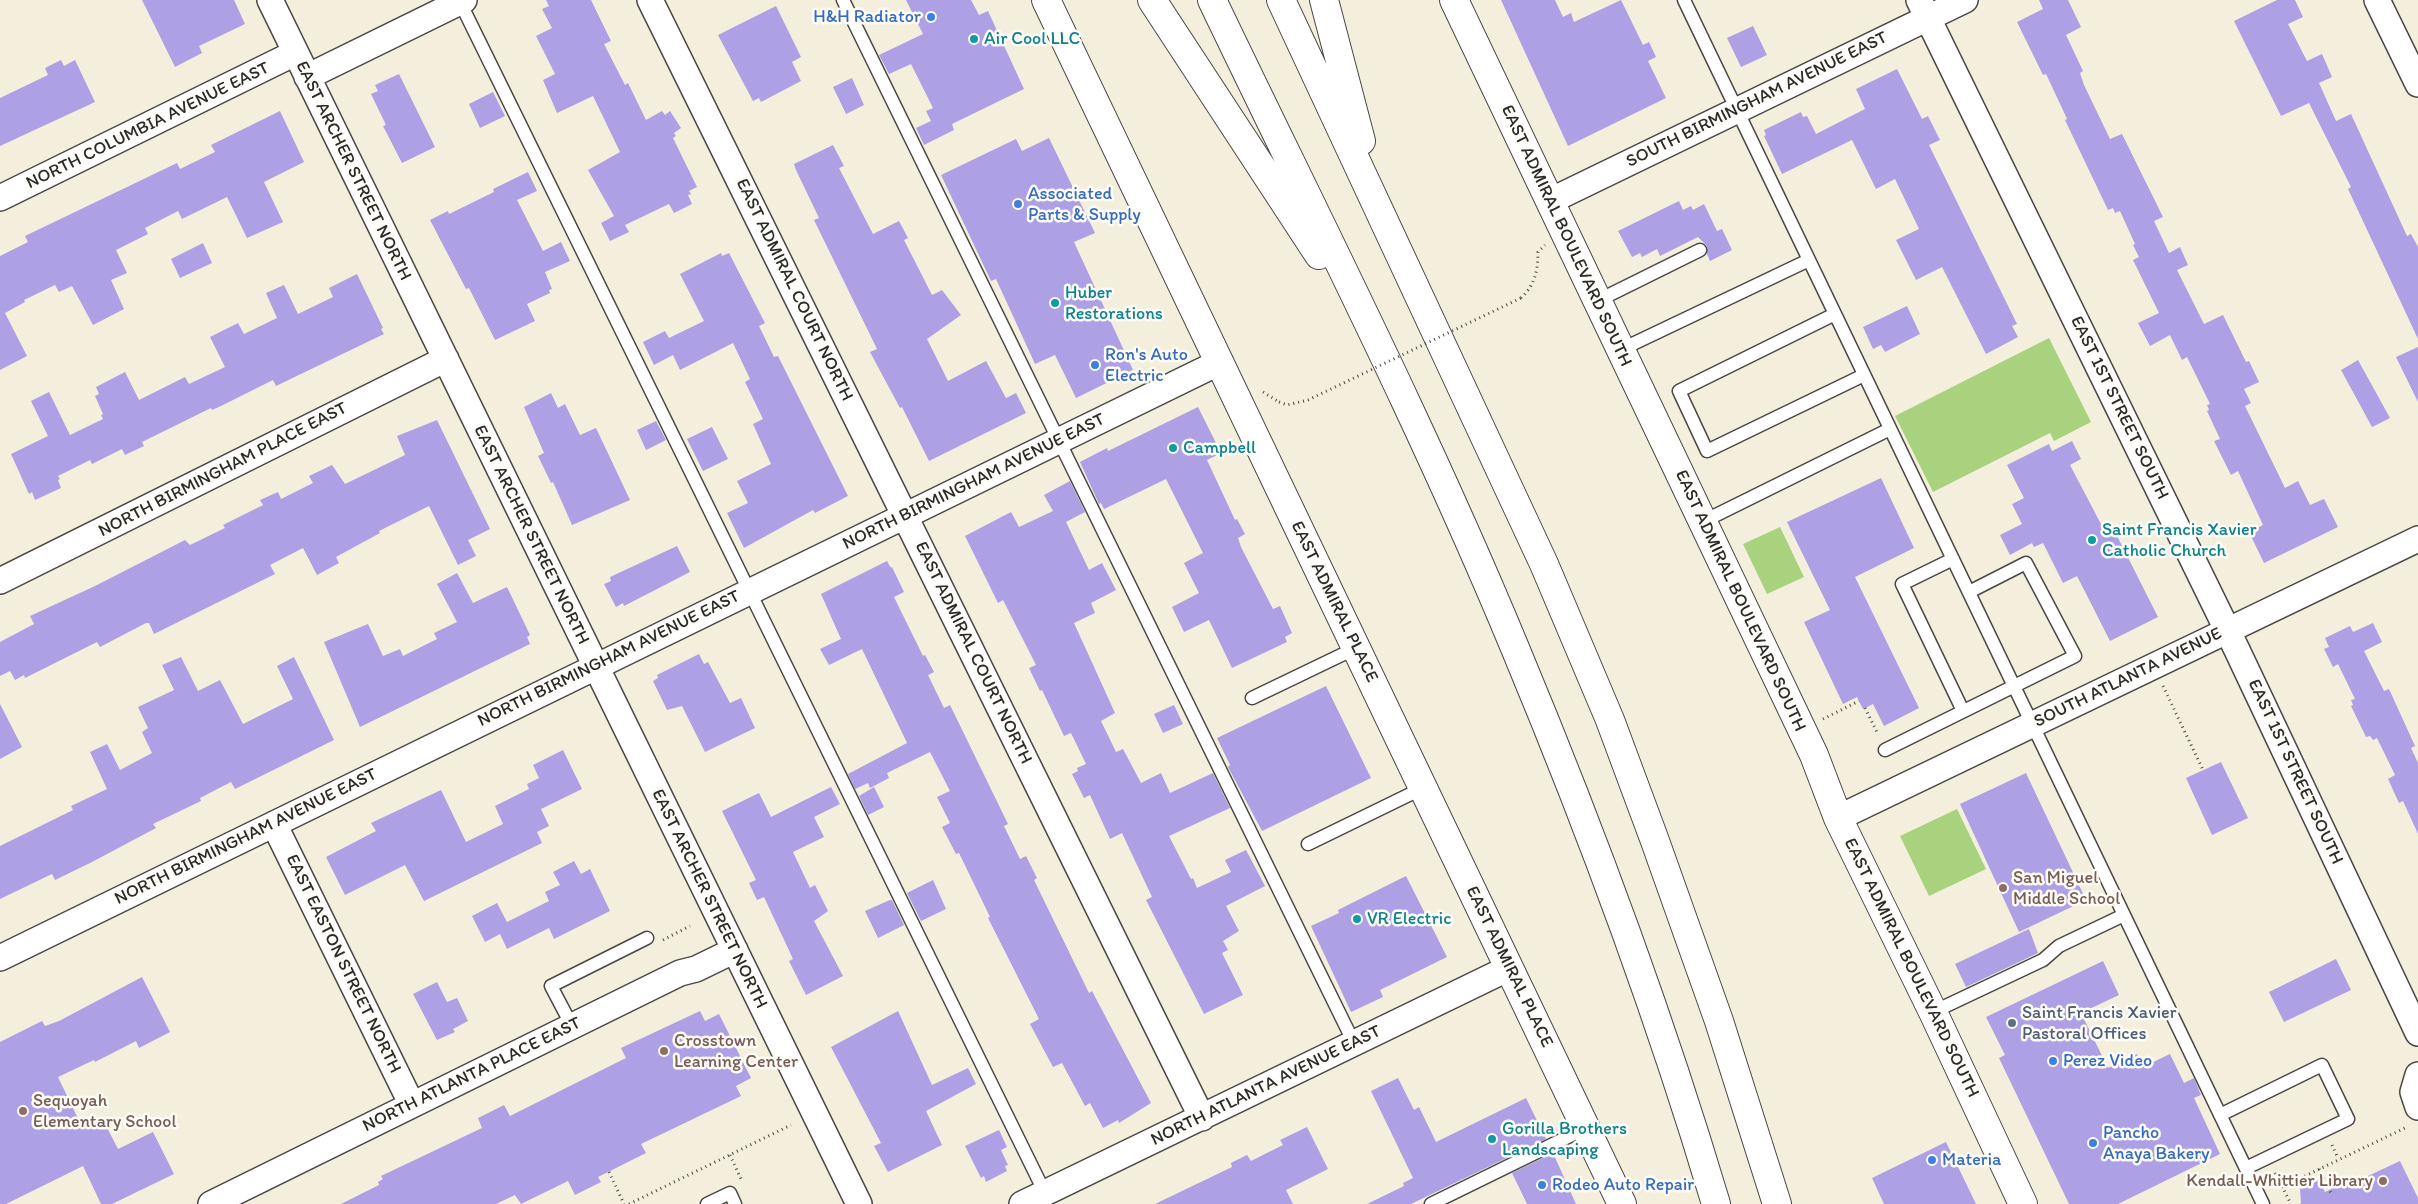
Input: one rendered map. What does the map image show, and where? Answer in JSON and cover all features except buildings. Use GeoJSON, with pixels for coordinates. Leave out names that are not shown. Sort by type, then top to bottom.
{"type":"FeatureCollection","features":[{"type":"Feature","properties":{"kind":"main road","name":"EAST ADMIRAL PLACE"},"geometry":{"type":"LineString","coordinates":[[1046,0],[1622,1204]]}},
{"type":"Feature","properties":{"kind":"main road"},"geometry":{"type":"LineString","coordinates":[[1152,0],[1377,344]]}},
{"type":"Feature","properties":{"kind":"main road"},"geometry":{"type":"LineString","coordinates":[[1212,0],[1377,344],[1472,548],[1515,647],[1572,789],[1633,954],[1694,1132],[1716,1204]]}},
{"type":"Feature","properties":{"kind":"main road"},"geometry":{"type":"LineString","coordinates":[[1281,0],[1544,564],[1610,720],[1656,840],[1719,1021],[1777,1204]]}},
{"type":"Feature","properties":{"kind":"main road"},"geometry":{"type":"LineString","coordinates":[[1324,0],[1380,212]]}},
{"type":"Feature","properties":{"kind":"main road","name":"EAST ADMIRAL BOULEVARD SOUTH"},"geometry":{"type":"LineString","coordinates":[[1454,0],[1814,756],[1838,818],[1933,1012],[2023,1204]]}},
{"type":"Feature","properties":{"kind":"street","name":"EAST ARCHER STREET NORTH"},"geometry":{"type":"LineString","coordinates":[[270,0],[594,666],[859,1204]]}},
{"type":"Feature","properties":{"kind":"street","name":"EAST ADMIRAL COURT NORTH"},"geometry":{"type":"LineString","coordinates":[[650,0],[1202,1118]]}},
{"type":"Feature","properties":{"kind":"street","name":"SOUTH BIRMINGHAM AVENUE EAST"},"geometry":{"type":"LineString","coordinates":[[1550,201],[1738,110],[1924,9],[1965,0]]}},
{"type":"Feature","properties":{"kind":"street"},"geometry":{"type":"LineString","coordinates":[[2377,0],[2418,84]]}},
{"type":"Feature","properties":{"kind":"street"},"geometry":{"type":"LineString","coordinates":[[307,76],[462,1]]}},
{"type":"Feature","properties":{"kind":"street","name":"EAST 1ST STREET SOUTH"},"geometry":{"type":"LineString","coordinates":[[1924,9],[2228,630],[2418,1033]]}},
{"type":"Feature","properties":{"kind":"street","name":"NORTH COLUMBIA AVENUE EAST"},"geometry":{"type":"LineString","coordinates":[[0,198],[295,53]]}},
{"type":"Feature","properties":{"kind":"street","name":"NORTH BIRMINGHAM PLACE EAST"},"geometry":{"type":"LineString","coordinates":[[0,581],[446,359]]}},
{"type":"Feature","properties":{"kind":"street","name":"NORTH BIRMINGHAM AVENUE EAST"},"geometry":{"type":"LineString","coordinates":[[0,958],[750,589],[1220,362]]}},
{"type":"Feature","properties":{"kind":"street","name":"SOUTH ATLANTA AVENUE"},"geometry":{"type":"LineString","coordinates":[[1838,818],[2418,539]]}},
{"type":"Feature","properties":{"kind":"street","name":"EAST EASTON STREET NORTH"},"geometry":{"type":"LineString","coordinates":[[274,824],[412,1105]]}},
{"type":"Feature","properties":{"kind":"street","name":"NORTH ATLANTA PLACE EAST"},"geometry":{"type":"LineString","coordinates":[[211,1204],[680,972],[696,969],[735,950]]}},
{"type":"Feature","properties":{"kind":"street","name":"NORTH ATLANTA AVENUE EAST"},"geometry":{"type":"LineString","coordinates":[[1022,1204],[1509,968]]}},
{"type":"Feature","properties":{"kind":"street"},"geometry":{"type":"LineString","coordinates":[[2412,1117],[2413,1088],[2418,1075]]}},
{"type":"Feature","properties":{"kind":"lane"},"geometry":{"type":"LineString","coordinates":[[843,0],[1354,1043]]}},
{"type":"Feature","properties":{"kind":"lane"},"geometry":{"type":"LineString","coordinates":[[1684,0],[2263,1204]]}},
{"type":"Feature","properties":{"kind":"lane"},"geometry":{"type":"LineString","coordinates":[[462,1],[1045,1193]]}},
{"type":"Feature","properties":{"kind":"lane"},"geometry":{"type":"LineString","coordinates":[[1597,301],[1700,250]]}},
{"type":"Feature","properties":{"kind":"lane"},"geometry":{"type":"LineString","coordinates":[[1620,350],[1809,260]]}},
{"type":"Feature","properties":{"kind":"lane"},"geometry":{"type":"LineString","coordinates":[[1835,314],[1679,391],[1707,451],[1864,375]]}},
{"type":"Feature","properties":{"kind":"lane"},"geometry":{"type":"LineString","coordinates":[[1702,522],[1890,429]]}},
{"type":"Feature","properties":{"kind":"lane"},"geometry":{"type":"LineString","coordinates":[[1953,559],[1902,584],[1963,711]]}},
{"type":"Feature","properties":{"kind":"lane"},"geometry":{"type":"LineString","coordinates":[[1885,750],[2075,656],[2026,563],[1969,592]]}},
{"type":"Feature","properties":{"kind":"lane"},"geometry":{"type":"LineString","coordinates":[[1252,698],[1356,648]]}},
{"type":"Feature","properties":{"kind":"lane"},"geometry":{"type":"LineString","coordinates":[[1308,844],[1423,788]]}},
{"type":"Feature","properties":{"kind":"lane"},"geometry":{"type":"LineString","coordinates":[[1933,1012],[2043,960],[2060,946],[2124,916]]}},
{"type":"Feature","properties":{"kind":"lane"},"geometry":{"type":"LineString","coordinates":[[572,1026],[551,986],[647,938]]}},
{"type":"Feature","properties":{"kind":"lane"},"geometry":{"type":"LineString","coordinates":[[2220,1115],[2322,1065],[2348,1118],[2246,1168]]}},
{"type":"Feature","properties":{"kind":"lane"},"geometry":{"type":"LineString","coordinates":[[1430,1204],[1586,1128]]}},
{"type":"Feature","properties":{"kind":"lane"},"geometry":{"type":"LineString","coordinates":[[707,1204],[730,1193],[735,1204]]}},
{"type":"Feature","properties":{"kind":"path"},"geometry":{"type":"LineString","coordinates":[[1279,402],[1287,405],[1308,400],[1521,298],[1529,291],[1534,280],[1538,252],[1549,241]]}},
{"type":"Feature","properties":{"kind":"path"},"geometry":{"type":"LineString","coordinates":[[2163,686],[2203,770]]}},
{"type":"Feature","properties":{"kind":"path"},"geometry":{"type":"LineString","coordinates":[[1826,717],[1859,701]]}},
{"type":"Feature","properties":{"kind":"path"},"geometry":{"type":"LineString","coordinates":[[647,938],[662,940],[690,926]]}},
{"type":"Feature","properties":{"kind":"path"},"geometry":{"type":"LineString","coordinates":[[2282,1187],[2319,1169],[2412,1117]]}},
{"type":"Feature","properties":{"kind":"path"},"geometry":{"type":"LineString","coordinates":[[629,1204],[791,1125]]}},
{"type":"Feature","properties":{"kind":"path"},"geometry":{"type":"LineString","coordinates":[[2267,1158],[2290,1204]]}},
{"type":"Feature","properties":{"kind":"path"},"geometry":{"type":"LineString","coordinates":[[2319,1169],[2331,1193]]}},
{"type":"Feature","properties":{"kind":"path"},"geometry":{"type":"LineString","coordinates":[[608,1172],[624,1204]]}},
{"type":"Feature","properties":{"kind":"green space"},"geometry":{"type":"Polygon","coordinates":[[[2049,338],[2091,422],[2054,441],[2050,433],[1933,492],[1895,416],[2049,338]]]}},
{"type":"Feature","properties":{"kind":"green space"},"geometry":{"type":"Polygon","coordinates":[[[1780,527],[1804,577],[1767,594],[1743,544],[1780,527]]]}},
{"type":"Feature","properties":{"kind":"green space"},"geometry":{"type":"Polygon","coordinates":[[[1957,809],[1986,869],[1929,896],[1900,836],[1957,809]]]}},
{"type":"Feature","properties":{"kind":"place","name":"H&H Radiator"},"geometry":{"type":"Point","coordinates":[931,17]}},
{"type":"Feature","properties":{"kind":"place","name":"Air Cool LLC"},"geometry":{"type":"Point","coordinates":[974,39]}},
{"type":"Feature","properties":{"kind":"place","name":"Associated Parts & Supply"},"geometry":{"type":"Point","coordinates":[1018,204]}},
{"type":"Feature","properties":{"kind":"place","name":"Huber Restorations"},"geometry":{"type":"Point","coordinates":[1055,303]}},
{"type":"Feature","properties":{"kind":"place","name":"Ron's Auto Electric"},"geometry":{"type":"Point","coordinates":[1095,365]}},
{"type":"Feature","properties":{"kind":"place","name":"Campbell"},"geometry":{"type":"Point","coordinates":[1173,448]}},
{"type":"Feature","properties":{"kind":"place","name":"Saint Francis Xavier Catholic Church"},"geometry":{"type":"Point","coordinates":[2092,540]}},
{"type":"Feature","properties":{"kind":"place","name":"San Miguel Middle School"},"geometry":{"type":"Point","coordinates":[2003,888]}},
{"type":"Feature","properties":{"kind":"place","name":"VR Electric"},"geometry":{"type":"Point","coordinates":[1357,919]}},
{"type":"Feature","properties":{"kind":"place","name":"Saint Francis Xavier Pastoral Offices"},"geometry":{"type":"Point","coordinates":[2012,1023]}},
{"type":"Feature","properties":{"kind":"place","name":"Crosstown Learning Center"},"geometry":{"type":"Point","coordinates":[664,1051]}},
{"type":"Feature","properties":{"kind":"place","name":"Perez Video"},"geometry":{"type":"Point","coordinates":[2053,1061]}},
{"type":"Feature","properties":{"kind":"place","name":"Sequoyah Elementary School"},"geometry":{"type":"Point","coordinates":[23,1111]}},
{"type":"Feature","properties":{"kind":"place","name":"Gorilla Brothers Landscaping"},"geometry":{"type":"Point","coordinates":[1492,1139]}},
{"type":"Feature","properties":{"kind":"place","name":"Pancho Anaya Bakery"},"geometry":{"type":"Point","coordinates":[2093,1143]}},
{"type":"Feature","properties":{"kind":"place","name":"Materia"},"geometry":{"type":"Point","coordinates":[1932,1160]}},
{"type":"Feature","properties":{"kind":"place","name":"Kendall-Whittier Library"},"geometry":{"type":"Point","coordinates":[2383,1181]}},
{"type":"Feature","properties":{"kind":"place","name":"Rodeo Auto Repair"},"geometry":{"type":"Point","coordinates":[1542,1185]}}]}
